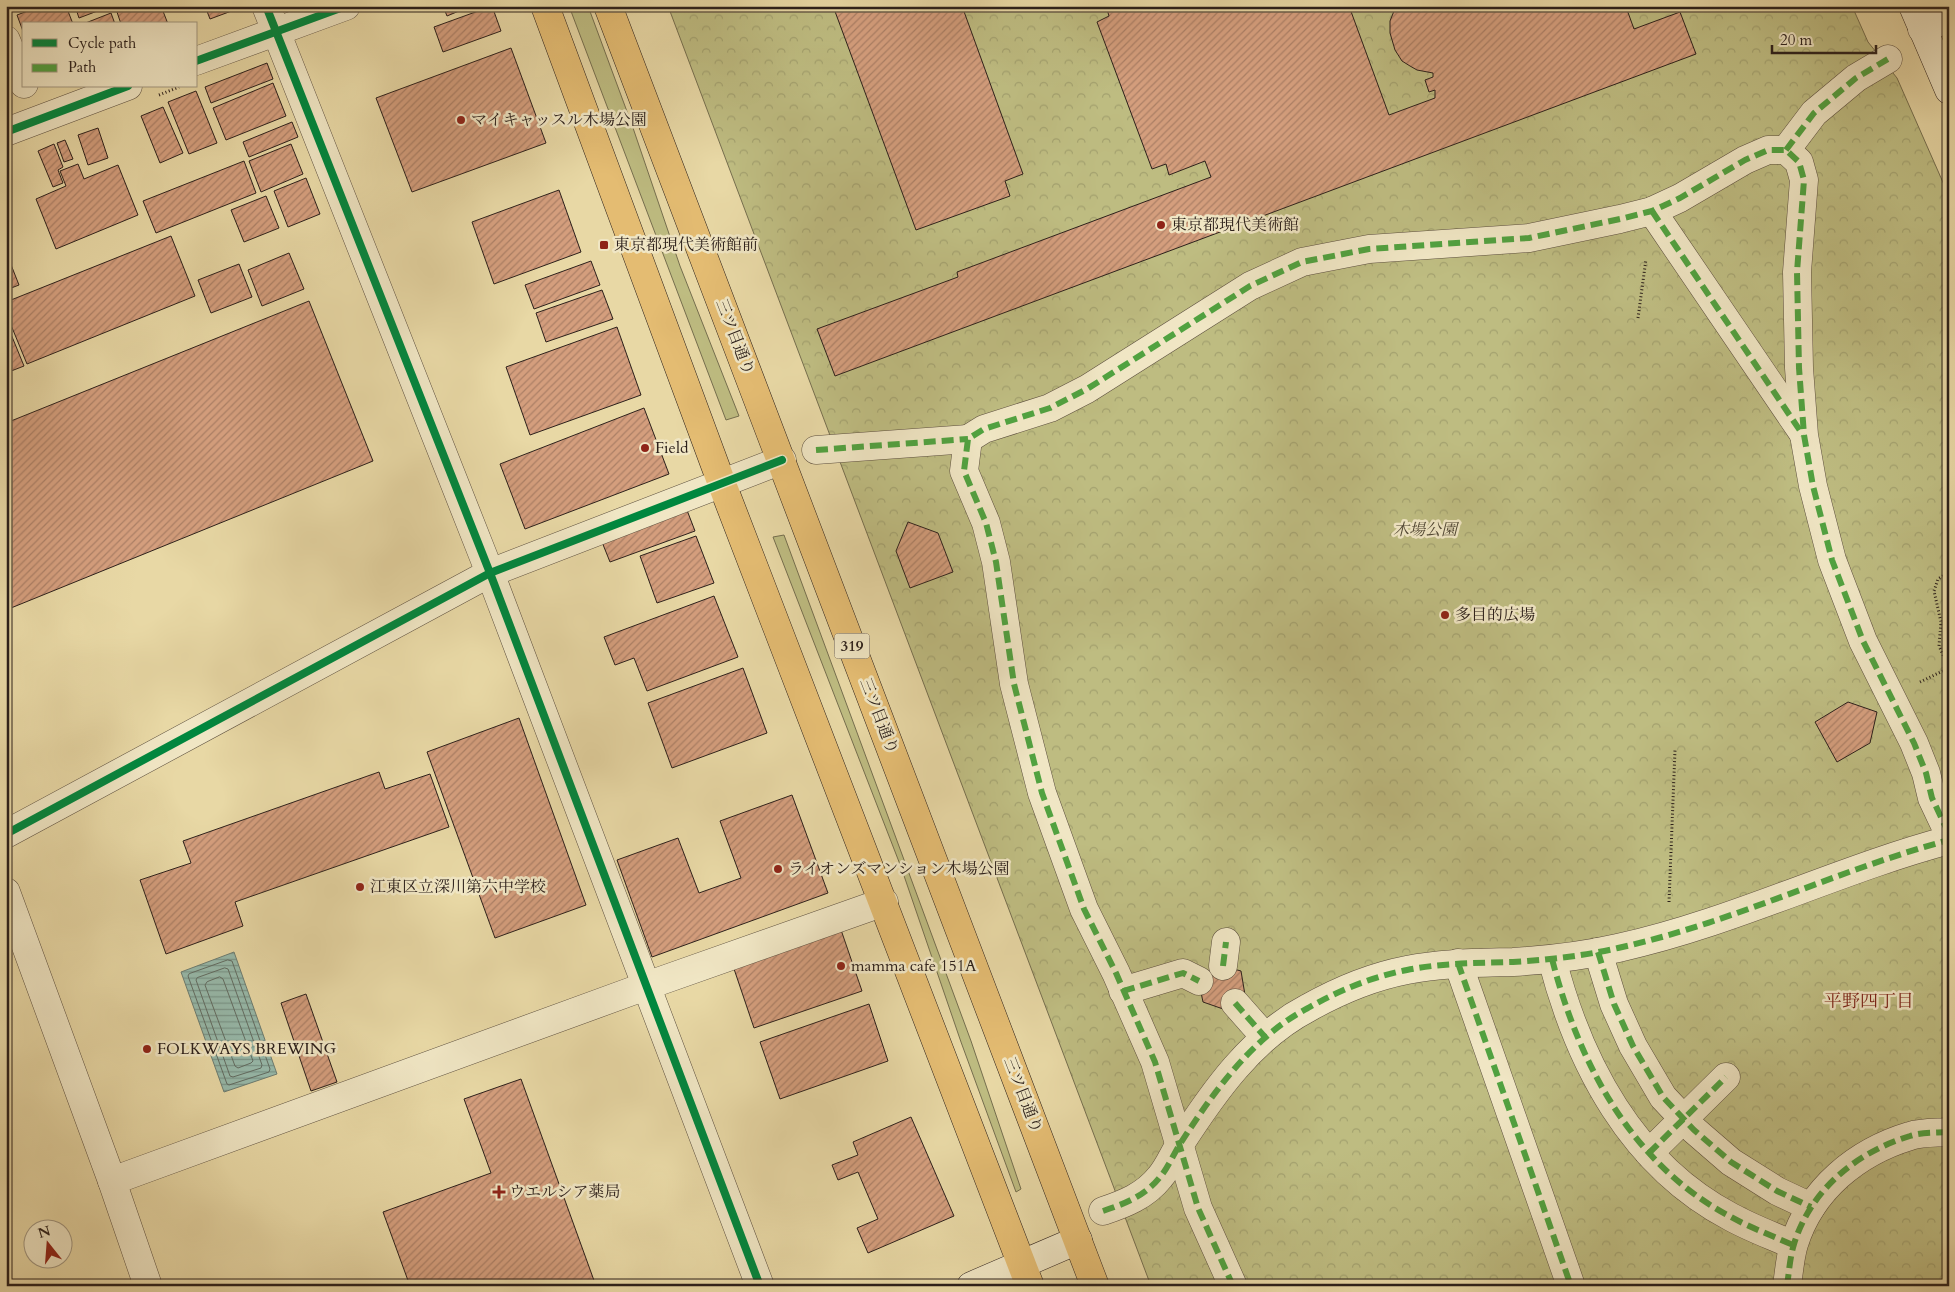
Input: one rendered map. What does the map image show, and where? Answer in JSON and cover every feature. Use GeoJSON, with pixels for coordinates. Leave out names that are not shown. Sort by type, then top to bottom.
{"type":"FeatureCollection","features":[{"type":"Feature","properties":{"kind":"main road"},"geometry":{"type":"LineString","coordinates":[[545,6],[722,484],[884,902],[1025,1274]]}},
{"type":"Feature","properties":{"kind":"main road","name":"三ツ目通り"},"geometry":{"type":"LineString","coordinates":[[608,6],[1095,1286]]}},
{"type":"Feature","properties":{"kind":"street"},"geometry":{"type":"LineString","coordinates":[[266,6],[490,573],[760,1286]]}},
{"type":"Feature","properties":{"kind":"street"},"geometry":{"type":"LineString","coordinates":[[198,60],[346,6]]}},
{"type":"Feature","properties":{"kind":"street"},"geometry":{"type":"LineString","coordinates":[[1949,18],[1918,18],[1949,90]]}},
{"type":"Feature","properties":{"kind":"street"},"geometry":{"type":"LineString","coordinates":[[6,40],[22,80]]}},
{"type":"Feature","properties":{"kind":"street"},"geometry":{"type":"LineString","coordinates":[[1786,150],[1814,113],[1856,78],[1888,60]]}},
{"type":"Feature","properties":{"kind":"street"},"geometry":{"type":"LineString","coordinates":[[25,88],[38,120]]}},
{"type":"Feature","properties":{"kind":"street"},"geometry":{"type":"LineString","coordinates":[[6,132],[123,88]]}},
{"type":"Feature","properties":{"kind":"street"},"geometry":{"type":"LineString","coordinates":[[816,450],[968,440],[984,429],[1050,408],[1088,389],[1250,286],[1302,262],[1369,249],[1529,238],[1652,211],[1680,198],[1745,160],[1768,150],[1786,150],[1799,162],[1804,180],[1797,272],[1798,368],[1804,435],[1813,486],[1832,560],[1863,641],[1914,743],[1926,772],[1932,798],[1949,834]]}},
{"type":"Feature","properties":{"kind":"street"},"geometry":{"type":"LineString","coordinates":[[1652,211],[1804,435]]}},
{"type":"Feature","properties":{"kind":"street"},"geometry":{"type":"LineString","coordinates":[[968,440],[964,471],[986,523],[996,562],[1014,684],[1042,793],[1084,909],[1155,1062],[1198,1208],[1233,1286]]}},
{"type":"Feature","properties":{"kind":"street"},"geometry":{"type":"LineString","coordinates":[[6,834],[490,573],[782,460]]}},
{"type":"Feature","properties":{"kind":"street"},"geometry":{"type":"LineString","coordinates":[[1103,1212],[1133,1200],[1160,1178],[1210,1099],[1265,1037],[1305,1009],[1354,984],[1407,970],[1458,963],[1552,959],[1598,952],[1667,935],[1718,919],[1900,853],[1949,840]]}},
{"type":"Feature","properties":{"kind":"street"},"geometry":{"type":"LineString","coordinates":[[6,892],[112,1181],[148,1286]]}},
{"type":"Feature","properties":{"kind":"street"},"geometry":{"type":"LineString","coordinates":[[112,1181],[646,986],[884,902]]}},
{"type":"Feature","properties":{"kind":"street"},"geometry":{"type":"LineString","coordinates":[[1598,952],[1614,1004],[1633,1046],[1662,1097],[1694,1130],[1731,1162],[1777,1191],[1811,1207]]}},
{"type":"Feature","properties":{"kind":"street"},"geometry":{"type":"LineString","coordinates":[[1552,959],[1560,990],[1592,1070],[1622,1120],[1649,1153],[1688,1190],[1731,1217],[1793,1245]]}},
{"type":"Feature","properties":{"kind":"street"},"geometry":{"type":"LineString","coordinates":[[1458,963],[1572,1286]]}},
{"type":"Feature","properties":{"kind":"street"},"geometry":{"type":"LineString","coordinates":[[1123,991],[1183,974],[1199,981]]}},
{"type":"Feature","properties":{"kind":"street"},"geometry":{"type":"LineString","coordinates":[[1235,1003],[1265,1037]]}},
{"type":"Feature","properties":{"kind":"street"},"geometry":{"type":"LineString","coordinates":[[1649,1153],[1726,1076]]}},
{"type":"Feature","properties":{"kind":"street"},"geometry":{"type":"LineString","coordinates":[[1787,1286],[1793,1245],[1801,1226],[1811,1207],[1838,1174],[1872,1150],[1912,1135],[1949,1132]]}},
{"type":"Feature","properties":{"kind":"street"},"geometry":{"type":"LineString","coordinates":[[971,1286],[1025,1274],[1078,1240]]}},
{"type":"Feature","properties":{"kind":"path"},"geometry":{"type":"LineString","coordinates":[[1638,318],[1652,211]]}},
{"type":"Feature","properties":{"kind":"path"},"geometry":{"type":"LineString","coordinates":[[1949,572],[1938,579],[1934,591],[1941,622],[1939,646],[1949,668]]}},
{"type":"Feature","properties":{"kind":"path"},"geometry":{"type":"LineString","coordinates":[[1667,935],[1675,750]]}},
{"type":"Feature","properties":{"kind":"green space"},"geometry":{"type":"Polygon","coordinates":[[[569,6],[588,6],[632,125],[680,266],[739,416],[726,420],[569,6]]]}},
{"type":"Feature","properties":{"kind":"green space","name":"木場公園"},"geometry":{"type":"Polygon","coordinates":[[[668,6],[1852,6],[1868,42],[1897,78],[1949,196],[1949,1286],[1151,1286],[668,6]]]}},
{"type":"Feature","properties":{"kind":"green space"},"geometry":{"type":"Polygon","coordinates":[[[784,535],[971,1041],[1021,1189],[1016,1192],[961,1042],[901,867],[773,537],[784,535]]]}},
{"type":"Feature","properties":{"kind":"water"},"geometry":{"type":"Polygon","coordinates":[[[234,952],[277,1074],[224,1092],[181,972],[234,952]]]}},
{"type":"Feature","properties":{"kind":"building"},"geometry":{"type":"Polygon","coordinates":[[[41,6],[66,6],[72,22],[22,22],[22,29],[17,15],[41,6]]]}},
{"type":"Feature","properties":{"kind":"building"},"geometry":{"type":"Polygon","coordinates":[[[75,6],[107,6],[108,7],[79,18],[75,6]]]}},
{"type":"Feature","properties":{"kind":"building"},"geometry":{"type":"Polygon","coordinates":[[[115,6],[161,6],[167,22],[120,22],[115,6]]]}},
{"type":"Feature","properties":{"kind":"building"},"geometry":{"type":"Polygon","coordinates":[[[205,6],[245,6],[210,19],[205,6]]]}},
{"type":"Feature","properties":{"kind":"building"},"geometry":{"type":"Polygon","coordinates":[[[443,6],[471,6],[447,16],[443,6]]]}},
{"type":"Feature","properties":{"kind":"building"},"geometry":{"type":"Polygon","coordinates":[[[492,6],[501,31],[443,52],[434,27],[492,6]]]}},
{"type":"Feature","properties":{"kind":"building"},"geometry":{"type":"Polygon","coordinates":[[[833,6],[962,6],[1023,174],[1005,181],[1010,196],[916,230],[833,6]]]}},
{"type":"Feature","properties":{"kind":"building","name":"東京都現代美術館"},"geometry":{"type":"Polygon","coordinates":[[[1106,6],[1349,6],[1389,115],[1435,98],[1435,90],[1429,92],[1425,80],[1433,77],[1433,73],[1417,70],[1410,66],[1402,61],[1395,50],[1390,33],[1390,21],[1396,6],[1629,6],[1626,7],[1634,29],[1680,12],[1696,54],[835,376],[817,329],[958,277],[957,272],[1211,177],[1205,161],[1169,175],[1166,164],[1152,169],[1097,22],[1109,16],[1106,6]]]}},
{"type":"Feature","properties":{"kind":"building"},"geometry":{"type":"Polygon","coordinates":[[[111,13],[114,22],[88,22],[111,13]]]}},
{"type":"Feature","properties":{"kind":"building","name":"マイキャッスル木場公園"},"geometry":{"type":"Polygon","coordinates":[[[511,48],[546,143],[412,192],[376,98],[511,48]]]}},
{"type":"Feature","properties":{"kind":"building"},"geometry":{"type":"Polygon","coordinates":[[[267,63],[273,79],[211,103],[205,87],[267,63]]]}},
{"type":"Feature","properties":{"kind":"building"},"geometry":{"type":"Polygon","coordinates":[[[273,83],[286,116],[226,140],[213,108],[273,83]]]}},
{"type":"Feature","properties":{"kind":"building"},"geometry":{"type":"Polygon","coordinates":[[[196,91],[217,143],[189,154],[168,102],[196,91]]]}},
{"type":"Feature","properties":{"kind":"building"},"geometry":{"type":"Polygon","coordinates":[[[163,107],[183,153],[160,163],[141,116],[163,107]]]}},
{"type":"Feature","properties":{"kind":"building"},"geometry":{"type":"Polygon","coordinates":[[[292,122],[298,137],[249,157],[243,142],[292,122]]]}},
{"type":"Feature","properties":{"kind":"building"},"geometry":{"type":"Polygon","coordinates":[[[98,128],[108,158],[88,165],[78,135],[98,128]]]}},
{"type":"Feature","properties":{"kind":"building"},"geometry":{"type":"Polygon","coordinates":[[[65,140],[73,159],[64,162],[57,143],[65,140]]]}},
{"type":"Feature","properties":{"kind":"building"},"geometry":{"type":"Polygon","coordinates":[[[54,144],[63,167],[58,170],[63,183],[53,187],[38,151],[54,144]]]}},
{"type":"Feature","properties":{"kind":"building"},"geometry":{"type":"Polygon","coordinates":[[[291,144],[303,174],[261,192],[249,161],[291,144]]]}},
{"type":"Feature","properties":{"kind":"building"},"geometry":{"type":"Polygon","coordinates":[[[244,161],[256,193],[156,233],[143,201],[244,161]]]}},
{"type":"Feature","properties":{"kind":"building"},"geometry":{"type":"Polygon","coordinates":[[[78,164],[84,179],[118,165],[138,215],[56,249],[36,199],[66,186],[60,171],[78,164]]]}},
{"type":"Feature","properties":{"kind":"building"},"geometry":{"type":"Polygon","coordinates":[[[306,178],[320,214],[288,227],[274,191],[306,178]]]}},
{"type":"Feature","properties":{"kind":"building"},"geometry":{"type":"Polygon","coordinates":[[[559,190],[581,252],[494,284],[472,222],[559,190]]]}},
{"type":"Feature","properties":{"kind":"building"},"geometry":{"type":"Polygon","coordinates":[[[266,196],[279,228],[244,242],[231,210],[266,196]]]}},
{"type":"Feature","properties":{"kind":"building"},"geometry":{"type":"Polygon","coordinates":[[[171,236],[195,296],[27,364],[6,313],[6,302],[171,236]]]}},
{"type":"Feature","properties":{"kind":"building"},"geometry":{"type":"Polygon","coordinates":[[[6,252],[19,285],[6,290],[6,252]]]}},
{"type":"Feature","properties":{"kind":"building"},"geometry":{"type":"Polygon","coordinates":[[[289,253],[304,289],[262,306],[248,270],[289,253]]]}},
{"type":"Feature","properties":{"kind":"building"},"geometry":{"type":"Polygon","coordinates":[[[591,261],[600,285],[534,309],[525,285],[591,261]]]}},
{"type":"Feature","properties":{"kind":"building"},"geometry":{"type":"Polygon","coordinates":[[[239,264],[252,297],[211,313],[198,280],[239,264]]]}},
{"type":"Feature","properties":{"kind":"building"},"geometry":{"type":"Polygon","coordinates":[[[602,290],[613,319],[546,342],[536,313],[602,290]]]}},
{"type":"Feature","properties":{"kind":"building"},"geometry":{"type":"Polygon","coordinates":[[[309,301],[373,461],[6,610],[6,423],[309,301]]]}},
{"type":"Feature","properties":{"kind":"building"},"geometry":{"type":"Polygon","coordinates":[[[6,322],[24,366],[6,373],[6,322]]]}},
{"type":"Feature","properties":{"kind":"building"},"geometry":{"type":"Polygon","coordinates":[[[617,327],[641,395],[530,435],[506,367],[617,327]]]}},
{"type":"Feature","properties":{"kind":"building"},"geometry":{"type":"Polygon","coordinates":[[[644,408],[669,474],[525,529],[500,464],[644,408]]]}},
{"type":"Feature","properties":{"kind":"building"},"geometry":{"type":"Polygon","coordinates":[[[685,505],[695,531],[610,562],[600,537],[685,505]]]}},
{"type":"Feature","properties":{"kind":"building"},"geometry":{"type":"Polygon","coordinates":[[[908,522],[938,533],[953,572],[910,588],[896,551],[908,522]]]}},
{"type":"Feature","properties":{"kind":"building"},"geometry":{"type":"Polygon","coordinates":[[[696,536],[714,583],[657,603],[640,556],[696,536]]]}},
{"type":"Feature","properties":{"kind":"building"},"geometry":{"type":"Polygon","coordinates":[[[714,596],[738,657],[647,691],[634,658],[615,665],[604,637],[714,596]]]}},
{"type":"Feature","properties":{"kind":"building"},"geometry":{"type":"Polygon","coordinates":[[[743,668],[767,733],[672,768],[648,703],[743,668]]]}},
{"type":"Feature","properties":{"kind":"building"},"geometry":{"type":"Polygon","coordinates":[[[1848,702],[1877,712],[1870,743],[1837,762],[1815,722],[1848,702]]]}},
{"type":"Feature","properties":{"kind":"building"},"geometry":{"type":"Polygon","coordinates":[[[519,718],[586,905],[495,938],[427,752],[519,718]]]}},
{"type":"Feature","properties":{"kind":"building"},"geometry":{"type":"Polygon","coordinates":[[[379,772],[385,789],[430,774],[449,827],[235,902],[243,926],[166,954],[140,880],[191,863],[183,841],[379,772]]]}},
{"type":"Feature","properties":{"kind":"building","name":"ライオンズマンション木場公園"},"geometry":{"type":"Polygon","coordinates":[[[792,795],[828,893],[652,957],[617,860],[678,838],[699,893],[741,878],[720,821],[792,795]]]}},
{"type":"Feature","properties":{"kind":"building"},"geometry":{"type":"Polygon","coordinates":[[[839,924],[862,991],[754,1028],[731,960],[839,924]]]}},
{"type":"Feature","properties":{"kind":"building"},"geometry":{"type":"Polygon","coordinates":[[[1219,965],[1241,971],[1245,995],[1226,1010],[1203,1002],[1198,978],[1219,965]]]}},
{"type":"Feature","properties":{"kind":"building"},"geometry":{"type":"Polygon","coordinates":[[[306,994],[337,1082],[311,1091],[281,1003],[306,994]]]}},
{"type":"Feature","properties":{"kind":"building"},"geometry":{"type":"Polygon","coordinates":[[[869,1004],[888,1061],[780,1099],[760,1042],[869,1004]]]}},
{"type":"Feature","properties":{"kind":"building","name":"ウエルシア薬局"},"geometry":{"type":"Polygon","coordinates":[[[521,1079],[596,1286],[410,1286],[383,1212],[491,1173],[464,1099],[521,1079]]]}},
{"type":"Feature","properties":{"kind":"building"},"geometry":{"type":"Polygon","coordinates":[[[911,1117],[954,1216],[868,1253],[857,1228],[878,1219],[858,1172],[838,1180],[832,1165],[858,1155],[853,1142],[911,1117]]]}},
{"type":"Feature","properties":{"kind":"marked path"},"geometry":{"type":"LineString","coordinates":[[1786,150],[1814,113],[1856,78],[1888,59]]}},
{"type":"Feature","properties":{"kind":"marked path"},"geometry":{"type":"LineString","coordinates":[[1233,1286],[1198,1208],[1155,1062],[1116,973],[1084,909],[1042,793],[1014,684],[996,562],[986,523],[964,471],[968,439],[984,429],[1050,408],[1087,389],[1250,286],[1302,262],[1369,249],[1529,238],[1620,219],[1652,211],[1680,198],[1745,160],[1768,150],[1786,150],[1799,162],[1804,180],[1797,272],[1799,368],[1804,435],[1813,486],[1832,560],[1863,641],[1914,743],[1926,773],[1932,798],[1949,834]]}},
{"type":"Feature","properties":{"kind":"marked path"},"geometry":{"type":"LineString","coordinates":[[1652,211],[1803,435]]}},
{"type":"Feature","properties":{"kind":"marked path"},"geometry":{"type":"LineString","coordinates":[[816,450],[968,439]]}},
{"type":"Feature","properties":{"kind":"marked path"},"geometry":{"type":"LineString","coordinates":[[1103,1211],[1134,1198],[1154,1184],[1166,1170],[1180,1144],[1206,1105],[1235,1068],[1269,1034],[1288,1020],[1332,995],[1381,976],[1420,968],[1552,959],[1618,948],[1702,925],[1866,866],[1949,840]]}},
{"type":"Feature","properties":{"kind":"marked path"},"geometry":{"type":"LineString","coordinates":[[1223,966],[1226,942]]}},
{"type":"Feature","properties":{"kind":"marked path"},"geometry":{"type":"LineString","coordinates":[[1598,952],[1614,1004],[1633,1046],[1663,1097],[1694,1130],[1731,1162],[1777,1191],[1811,1207]]}},
{"type":"Feature","properties":{"kind":"marked path"},"geometry":{"type":"LineString","coordinates":[[1552,959],[1563,998],[1577,1036],[1594,1073],[1614,1108],[1638,1140],[1665,1170],[1696,1195],[1731,1217],[1793,1245]]}},
{"type":"Feature","properties":{"kind":"marked path"},"geometry":{"type":"LineString","coordinates":[[1458,963],[1571,1286]]}},
{"type":"Feature","properties":{"kind":"marked path"},"geometry":{"type":"LineString","coordinates":[[1123,991],[1183,973],[1199,981]]}},
{"type":"Feature","properties":{"kind":"marked path"},"geometry":{"type":"LineString","coordinates":[[1235,1003],[1265,1037]]}},
{"type":"Feature","properties":{"kind":"marked path"},"geometry":{"type":"LineString","coordinates":[[1649,1153],[1726,1077]]}},
{"type":"Feature","properties":{"kind":"marked path"},"geometry":{"type":"LineString","coordinates":[[1787,1286],[1794,1244],[1802,1224],[1812,1206],[1838,1175],[1854,1163],[1890,1143],[1919,1134],[1949,1132]]}},
{"type":"Feature","properties":{"kind":"cycle path"},"geometry":{"type":"LineString","coordinates":[[266,6],[490,573],[760,1286]]}},
{"type":"Feature","properties":{"kind":"cycle path"},"geometry":{"type":"LineString","coordinates":[[198,60],[346,6]]}},
{"type":"Feature","properties":{"kind":"cycle path"},"geometry":{"type":"LineString","coordinates":[[6,132],[123,88]]}},
{"type":"Feature","properties":{"kind":"cycle path"},"geometry":{"type":"LineString","coordinates":[[6,834],[490,573],[782,460]]}},
{"type":"Feature","properties":{"kind":"place","name":"マイキャッスル木場公園"},"geometry":{"type":"Point","coordinates":[461,120]}},
{"type":"Feature","properties":{"kind":"place","name":"東京都現代美術館"},"geometry":{"type":"Point","coordinates":[1161,225]}},
{"type":"Feature","properties":{"kind":"place","name":"東京都現代美術館前"},"geometry":{"type":"Point","coordinates":[604,245]}},
{"type":"Feature","properties":{"kind":"place","name":"Field"},"geometry":{"type":"Point","coordinates":[645,448]}},
{"type":"Feature","properties":{"kind":"place","name":"多目的広場"},"geometry":{"type":"Point","coordinates":[1445,615]}},
{"type":"Feature","properties":{"kind":"place","name":"ライオンズマンション木場公園"},"geometry":{"type":"Point","coordinates":[778,869]}},
{"type":"Feature","properties":{"kind":"place","name":"江東区立深川第六中学校"},"geometry":{"type":"Point","coordinates":[360,887]}},
{"type":"Feature","properties":{"kind":"place","name":"mamma cafe 151A"},"geometry":{"type":"Point","coordinates":[841,966]}},
{"type":"Feature","properties":{"kind":"place","name":"FOLKWAYS BREWING"},"geometry":{"type":"Point","coordinates":[147,1049]}},
{"type":"Feature","properties":{"kind":"place","name":"ウエルシア薬局"},"geometry":{"type":"Point","coordinates":[499,1192]}},
{"type":"Feature","properties":{"kind":"district","name":"平野四丁目"},"geometry":{"type":"Point","coordinates":[1869,1001]}}]}
